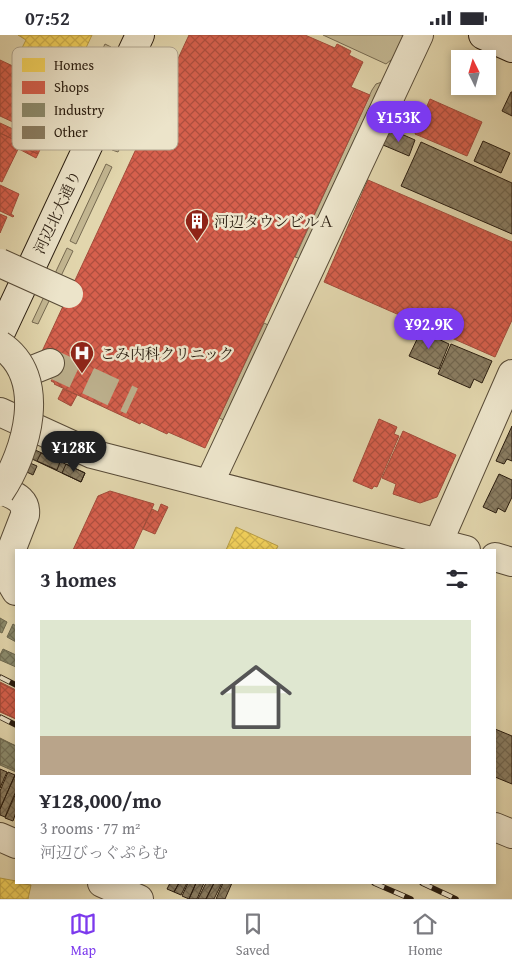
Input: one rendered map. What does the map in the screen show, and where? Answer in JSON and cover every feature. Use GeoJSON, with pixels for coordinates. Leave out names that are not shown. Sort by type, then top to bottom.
{"type":"FeatureCollection","features":[{"type":"Feature","properties":{"kind":"street","name":"河辺北大通り"},"geometry":{"type":"LineString","coordinates":[[134,47],[140,35]]}},
{"type":"Feature","properties":{"kind":"street"},"geometry":{"type":"LineString","coordinates":[[209,484],[419,35]]}},
{"type":"Feature","properties":{"kind":"street"},"geometry":{"type":"LineString","coordinates":[[483,35],[512,48]]}},
{"type":"Feature","properties":{"kind":"street","name":"河辺北大通り"},"geometry":{"type":"LineString","coordinates":[[0,334],[86,150]]}},
{"type":"Feature","properties":{"kind":"street"},"geometry":{"type":"LineString","coordinates":[[0,263],[69,294]]}},
{"type":"Feature","properties":{"kind":"street"},"geometry":{"type":"LineString","coordinates":[[0,345],[9,350],[25,373],[29,403],[25,436],[14,468],[0,491],[19,498],[23,501],[26,510],[11,551],[0,556]]}},
{"type":"Feature","properties":{"kind":"street"},"geometry":{"type":"LineString","coordinates":[[25,373],[50,363]]}},
{"type":"Feature","properties":{"kind":"street"},"geometry":{"type":"LineString","coordinates":[[437,546],[512,374]]}},
{"type":"Feature","properties":{"kind":"street"},"geometry":{"type":"LineString","coordinates":[[0,412],[92,454],[437,546],[459,549]]}},
{"type":"Feature","properties":{"kind":"street"},"geometry":{"type":"LineString","coordinates":[[496,557],[512,562]]}},
{"type":"Feature","properties":{"kind":"street"},"geometry":{"type":"LineString","coordinates":[[0,564],[15,589]]}},
{"type":"Feature","properties":{"kind":"street"},"geometry":{"type":"LineString","coordinates":[[496,827],[512,834]]}},
{"type":"Feature","properties":{"kind":"street"},"geometry":{"type":"LineString","coordinates":[[0,837],[15,844]]}},
{"type":"Feature","properties":{"kind":"street"},"geometry":{"type":"LineString","coordinates":[[104,884],[139,899]]}},
{"type":"Feature","properties":{"kind":"shaded area"},"geometry":{"type":"Polygon","coordinates":[[[323,35],[402,35],[404,39],[393,62],[391,60],[386,64],[323,35]]]}},
{"type":"Feature","properties":{"kind":"shaded area"},"geometry":{"type":"Polygon","coordinates":[[[382,82],[301,259],[295,257],[372,90],[376,84],[382,82]]]}},
{"type":"Feature","properties":{"kind":"shaded area"},"geometry":{"type":"Polygon","coordinates":[[[106,164],[112,167],[76,244],[70,241],[106,164]]]}},
{"type":"Feature","properties":{"kind":"shaded area"},"geometry":{"type":"Polygon","coordinates":[[[67,248],[73,251],[38,324],[32,322],[67,248]]]}},
{"type":"Feature","properties":{"kind":"shaded area"},"geometry":{"type":"Polygon","coordinates":[[[264,323],[270,326],[226,421],[219,418],[264,323]]]}},
{"type":"Feature","properties":{"kind":"building: Homes"},"geometry":{"type":"Polygon","coordinates":[[[18,35],[92,35],[86,47],[22,47],[26,40],[18,35]]]}},
{"type":"Feature","properties":{"kind":"building: Homes"},"geometry":{"type":"Polygon","coordinates":[[[236,527],[278,546],[276,549],[226,549],[236,527]]]}},
{"type":"Feature","properties":{"kind":"building: Homes"},"geometry":{"type":"Polygon","coordinates":[[[0,878],[15,881],[15,884],[31,885],[28,899],[0,899],[0,878]]]}},
{"type":"Feature","properties":{"kind":"building: Shops","name":"河辺タウンビルＡ"},"geometry":{"type":"Polygon","coordinates":[[[189,35],[305,35],[335,48],[337,44],[351,51],[349,55],[363,62],[351,87],[370,95],[205,448],[141,422],[140,424],[54,384],[51,381],[53,378],[46,361],[38,360],[136,150],[178,150],[178,59],[189,35]]]}},
{"type":"Feature","properties":{"kind":"building: Shops"},"geometry":{"type":"Polygon","coordinates":[[[0,60],[12,66],[12,122],[0,116],[0,60]]]}},
{"type":"Feature","properties":{"kind":"building: Shops"},"geometry":{"type":"Polygon","coordinates":[[[430,99],[482,122],[467,156],[415,134],[430,99]]]}},
{"type":"Feature","properties":{"kind":"building: Shops"},"geometry":{"type":"Polygon","coordinates":[[[0,123],[12,129],[12,139],[0,133],[0,123]]]}},
{"type":"Feature","properties":{"kind":"building: Shops"},"geometry":{"type":"Polygon","coordinates":[[[0,133],[12,139],[12,150],[18,150],[2,182],[0,181],[0,133]]]}},
{"type":"Feature","properties":{"kind":"building: Shops"},"geometry":{"type":"Polygon","coordinates":[[[21,150],[29,150],[38,154],[36,158],[21,150]]]}},
{"type":"Feature","properties":{"kind":"building: Shops"},"geometry":{"type":"Polygon","coordinates":[[[29,150],[40,150],[38,154],[29,150]]]}},
{"type":"Feature","properties":{"kind":"building: Shops"},"geometry":{"type":"Polygon","coordinates":[[[368,180],[512,242],[512,320],[495,357],[324,282],[368,180]]]}},
{"type":"Feature","properties":{"kind":"building: Shops"},"geometry":{"type":"Polygon","coordinates":[[[0,185],[19,194],[11,214],[13,217],[0,211],[0,185]]]}},
{"type":"Feature","properties":{"kind":"building: Shops"},"geometry":{"type":"Polygon","coordinates":[[[0,214],[7,217],[0,233],[0,214]]]}},
{"type":"Feature","properties":{"kind":"building: Shops"},"geometry":{"type":"Polygon","coordinates":[[[63,389],[77,395],[71,406],[58,399],[63,389]]]}},
{"type":"Feature","properties":{"kind":"building: Shops"},"geometry":{"type":"Polygon","coordinates":[[[379,419],[397,427],[394,434],[399,436],[377,487],[374,486],[372,489],[353,481],[379,419]]]}},
{"type":"Feature","properties":{"kind":"building: Shops"},"geometry":{"type":"Polygon","coordinates":[[[403,431],[456,455],[437,497],[420,503],[393,494],[396,484],[382,478],[403,431]]]}},
{"type":"Feature","properties":{"kind":"building: Shops"},"geometry":{"type":"Polygon","coordinates":[[[110,491],[154,504],[133,549],[73,549],[98,496],[110,491]]]}},
{"type":"Feature","properties":{"kind":"building: Shops"},"geometry":{"type":"Polygon","coordinates":[[[161,504],[168,507],[155,534],[143,529],[152,509],[158,512],[161,504]]]}},
{"type":"Feature","properties":{"kind":"building: Shops"},"geometry":{"type":"Polygon","coordinates":[[[0,682],[15,690],[15,719],[0,712],[0,682]]]}},
{"type":"Feature","properties":{"kind":"building: Shops"},"geometry":{"type":"Polygon","coordinates":[[[0,683],[15,690],[15,718],[0,711],[0,683]]]}},
{"type":"Feature","properties":{"kind":"building: Industry"},"geometry":{"type":"Polygon","coordinates":[[[0,618],[7,622],[2,633],[0,632],[0,618]]]}},
{"type":"Feature","properties":{"kind":"building: Industry"},"geometry":{"type":"Polygon","coordinates":[[[13,624],[15,625],[15,641],[7,637],[13,624]]]}},
{"type":"Feature","properties":{"kind":"building: Industry"},"geometry":{"type":"Polygon","coordinates":[[[3,649],[15,655],[15,667],[0,660],[3,649]]]}},
{"type":"Feature","properties":{"kind":"building: Industry"},"geometry":{"type":"Polygon","coordinates":[[[0,738],[15,746],[15,772],[0,765],[0,738]]]}},
{"type":"Feature","properties":{"kind":"building: Industry"},"geometry":{"type":"Polygon","coordinates":[[[0,739],[15,746],[15,770],[0,763],[0,739]]]}},
{"type":"Feature","properties":{"kind":"building: Other"},"geometry":{"type":"Polygon","coordinates":[[[512,92],[512,116],[502,111],[512,92]]]}},
{"type":"Feature","properties":{"kind":"building: Other"},"geometry":{"type":"Polygon","coordinates":[[[390,129],[415,140],[409,156],[383,145],[390,129]]]}},
{"type":"Feature","properties":{"kind":"building: Other"},"geometry":{"type":"Polygon","coordinates":[[[483,141],[510,153],[501,173],[474,161],[483,141]]]}},
{"type":"Feature","properties":{"kind":"building: Other"},"geometry":{"type":"Polygon","coordinates":[[[421,142],[512,183],[512,234],[401,186],[421,142]]]}},
{"type":"Feature","properties":{"kind":"building: Other"},"geometry":{"type":"Polygon","coordinates":[[[421,331],[449,344],[439,369],[409,356],[421,331]]]}},
{"type":"Feature","properties":{"kind":"building: Other"},"geometry":{"type":"Polygon","coordinates":[[[451,344],[492,361],[482,383],[474,379],[470,388],[438,374],[451,344]]]}},
{"type":"Feature","properties":{"kind":"building: Other"},"geometry":{"type":"Polygon","coordinates":[[[512,426],[512,461],[507,459],[504,464],[496,461],[512,426]]]}},
{"type":"Feature","properties":{"kind":"building: Other"},"geometry":{"type":"Polygon","coordinates":[[[31,448],[85,473],[81,482],[32,459],[31,448]]]}},
{"type":"Feature","properties":{"kind":"building: Other"},"geometry":{"type":"Polygon","coordinates":[[[41,453],[60,462],[57,470],[37,461],[41,453]]]}},
{"type":"Feature","properties":{"kind":"building: Other"},"geometry":{"type":"Polygon","coordinates":[[[9,454],[37,466],[33,475],[6,462],[9,454]]]}},
{"type":"Feature","properties":{"kind":"building: Other"},"geometry":{"type":"Polygon","coordinates":[[[66,464],[85,473],[81,482],[62,473],[66,464]]]}},
{"type":"Feature","properties":{"kind":"building: Other"},"geometry":{"type":"Polygon","coordinates":[[[499,474],[512,480],[512,497],[505,512],[498,508],[496,513],[483,507],[499,474]]]}},
{"type":"Feature","properties":{"kind":"building: Other"},"geometry":{"type":"Polygon","coordinates":[[[496,729],[512,736],[512,784],[496,777],[496,729]]]}},
{"type":"Feature","properties":{"kind":"building: Other"},"geometry":{"type":"Polygon","coordinates":[[[0,769],[7,772],[0,788],[0,769]]]}},
{"type":"Feature","properties":{"kind":"building: Other"},"geometry":{"type":"Polygon","coordinates":[[[8,772],[15,775],[0,809],[0,791],[8,772]]]}},
{"type":"Feature","properties":{"kind":"building: Other"},"geometry":{"type":"Polygon","coordinates":[[[15,775],[15,793],[5,817],[0,815],[0,809],[15,775]]]}},
{"type":"Feature","properties":{"kind":"building: Other"},"geometry":{"type":"Polygon","coordinates":[[[15,795],[15,815],[13,821],[5,818],[15,795]]]}},
{"type":"Feature","properties":{"kind":"building: Other"},"geometry":{"type":"Polygon","coordinates":[[[170,884],[178,884],[174,892],[167,889],[170,884]]]}},
{"type":"Feature","properties":{"kind":"building: Other"},"geometry":{"type":"Polygon","coordinates":[[[178,884],[186,884],[181,895],[174,892],[178,884]]]}},
{"type":"Feature","properties":{"kind":"building: Other"},"geometry":{"type":"Polygon","coordinates":[[[188,884],[196,884],[189,899],[182,896],[188,884]]]}},
{"type":"Feature","properties":{"kind":"building: Other"},"geometry":{"type":"Polygon","coordinates":[[[196,884],[204,884],[197,899],[189,899],[196,884]]]}},
{"type":"Feature","properties":{"kind":"building: Other"},"geometry":{"type":"Polygon","coordinates":[[[206,884],[214,884],[206,899],[198,899],[206,884]]]}},
{"type":"Feature","properties":{"kind":"building: Other"},"geometry":{"type":"Polygon","coordinates":[[[214,884],[222,884],[214,899],[206,899],[214,884]]]}},
{"type":"Feature","properties":{"kind":"building: Other"},"geometry":{"type":"Polygon","coordinates":[[[223,884],[232,884],[225,899],[216,899],[223,884]]]}},
{"type":"Feature","properties":{"kind":"tunnel"},"geometry":{"type":"LineString","coordinates":[[50,363],[132,401]]}},
{"type":"Feature","properties":{"kind":"railway"},"geometry":{"type":"LineString","coordinates":[[0,677],[15,684]]}},
{"type":"Feature","properties":{"kind":"railway"},"geometry":{"type":"LineString","coordinates":[[0,717],[15,724]]}},
{"type":"Feature","properties":{"kind":"railway"},"geometry":{"type":"LineString","coordinates":[[376,884],[411,899]]}},
{"type":"Feature","properties":{"kind":"railway"},"geometry":{"type":"LineString","coordinates":[[424,884],[456,899]]}},
{"type":"Feature","properties":{"kind":"place","name":"河辺タウンビルＡ"},"geometry":{"type":"Point","coordinates":[197,242]}},
{"type":"Feature","properties":{"kind":"place","name":"こみ内科クリニック"},"geometry":{"type":"Point","coordinates":[82,374]}}]}
